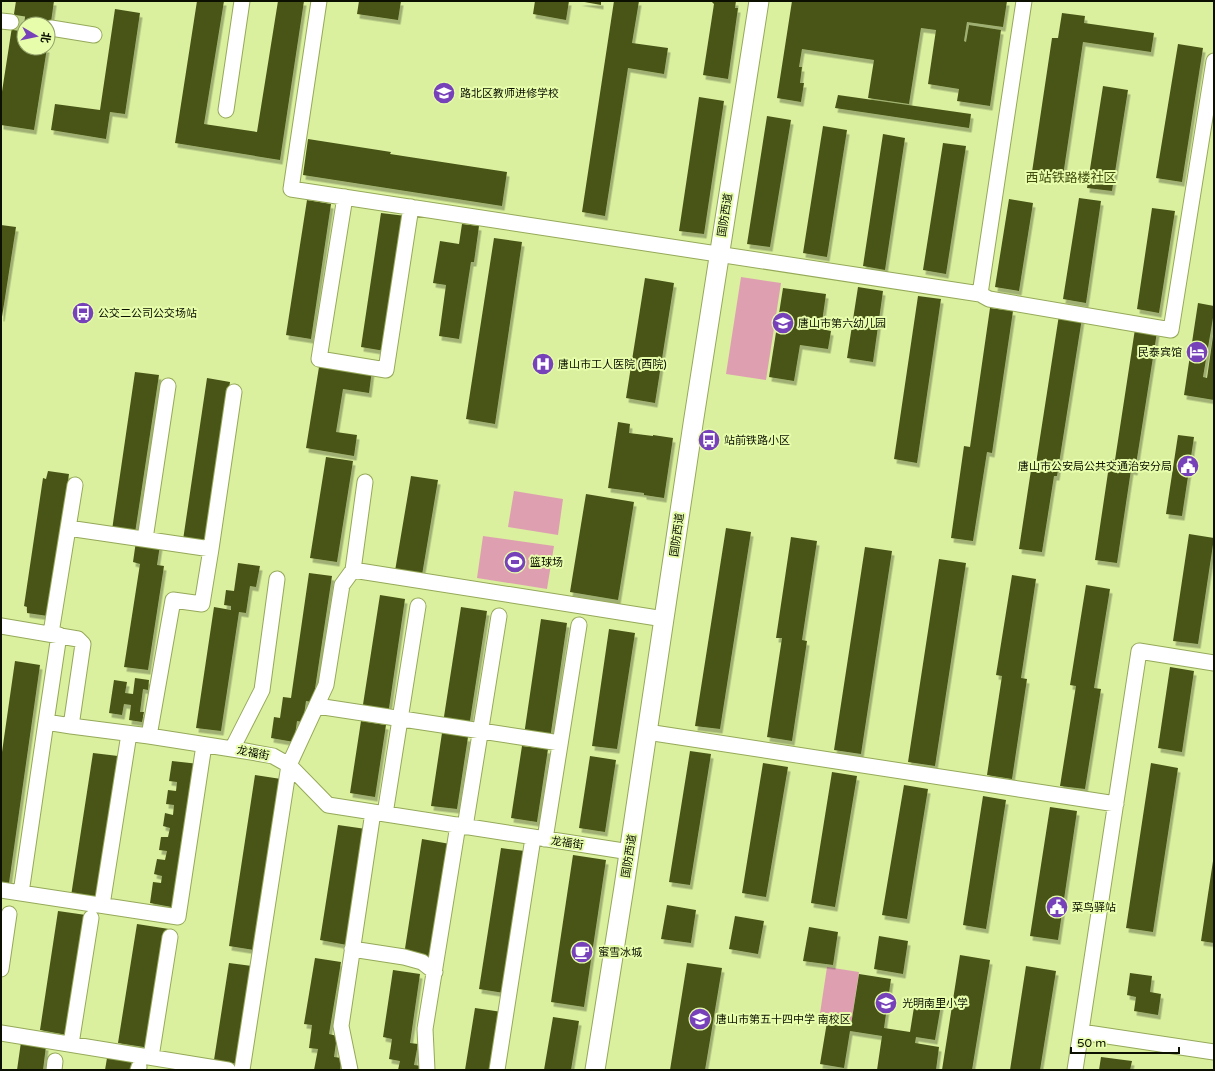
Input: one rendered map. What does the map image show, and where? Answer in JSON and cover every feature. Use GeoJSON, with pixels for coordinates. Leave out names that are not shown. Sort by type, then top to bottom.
{"type":"FeatureCollection","features":[{"type":"Feature","properties":{"kind":"street"},"geometry":{"type":"LineString","coordinates":[[226,110],[242,1]]}},
{"type":"Feature","properties":{"kind":"street"},"geometry":{"type":"LineString","coordinates":[[319,1],[291,189],[980,294],[989,300],[1171,330],[1214,61]]}},
{"type":"Feature","properties":{"kind":"street","name":"国防西道"},"geometry":{"type":"LineString","coordinates":[[595,1070],[630,852],[718,254],[759,1]]}},
{"type":"Feature","properties":{"kind":"street"},"geometry":{"type":"LineString","coordinates":[[980,294],[1024,1]]}},
{"type":"Feature","properties":{"kind":"street"},"geometry":{"type":"LineString","coordinates":[[56,29],[94,35]]}},
{"type":"Feature","properties":{"kind":"street"},"geometry":{"type":"LineString","coordinates":[[345,197],[319,359],[386,370],[411,207]]}},
{"type":"Feature","properties":{"kind":"street"},"geometry":{"type":"LineString","coordinates":[[145,539],[168,386]]}},
{"type":"Feature","properties":{"kind":"street"},"geometry":{"type":"LineString","coordinates":[[149,736],[173,600],[202,604],[234,392]]}},
{"type":"Feature","properties":{"kind":"street"},"geometry":{"type":"LineString","coordinates":[[242,1070],[289,766],[326,685],[342,585],[353,570],[365,482]]}},
{"type":"Feature","properties":{"kind":"street"},"geometry":{"type":"LineString","coordinates":[[21,893],[46,722],[68,528],[76,485]]}},
{"type":"Feature","properties":{"kind":"street"},"geometry":{"type":"LineString","coordinates":[[68,528],[210,549]]}},
{"type":"Feature","properties":{"kind":"street"},"geometry":{"type":"LineString","coordinates":[[353,570],[664,619]]}},
{"type":"Feature","properties":{"kind":"street"},"geometry":{"type":"LineString","coordinates":[[232,749],[262,690],[277,579]]}},
{"type":"Feature","properties":{"kind":"street"},"geometry":{"type":"LineString","coordinates":[[350,1070],[341,1026],[352,949],[379,813],[400,718],[418,606]]}},
{"type":"Feature","properties":{"kind":"street"},"geometry":{"type":"LineString","coordinates":[[427,1070],[425,1028],[461,826],[481,731],[499,616]]}},
{"type":"Feature","properties":{"kind":"street"},"geometry":{"type":"LineString","coordinates":[[497,1070],[539,838],[560,743],[579,625]]}},
{"type":"Feature","properties":{"kind":"street"},"geometry":{"type":"LineString","coordinates":[[1,626],[78,639],[83,644],[72,726]]}},
{"type":"Feature","properties":{"kind":"street"},"geometry":{"type":"LineString","coordinates":[[1075,1070],[1139,651],[1214,663]]}},
{"type":"Feature","properties":{"kind":"street"},"geometry":{"type":"LineString","coordinates":[[317,706],[560,743]]}},
{"type":"Feature","properties":{"kind":"street","name":"龙福街"},"geometry":{"type":"LineString","coordinates":[[46,722],[149,736],[272,756],[289,766],[328,805],[630,852]]}},
{"type":"Feature","properties":{"kind":"street"},"geometry":{"type":"LineString","coordinates":[[647,732],[1116,804]]}},
{"type":"Feature","properties":{"kind":"street"},"geometry":{"type":"LineString","coordinates":[[102,905],[129,734]]}},
{"type":"Feature","properties":{"kind":"street"},"geometry":{"type":"LineString","coordinates":[[1,890],[178,916],[204,745]]}},
{"type":"Feature","properties":{"kind":"street"},"geometry":{"type":"LineString","coordinates":[[1,969],[9,914]]}},
{"type":"Feature","properties":{"kind":"street"},"geometry":{"type":"LineString","coordinates":[[70,1044],[90,918]]}},
{"type":"Feature","properties":{"kind":"street"},"geometry":{"type":"LineString","coordinates":[[151,1057],[170,937]]}},
{"type":"Feature","properties":{"kind":"street"},"geometry":{"type":"LineString","coordinates":[[352,949],[404,957],[422,962],[434,972]]}},
{"type":"Feature","properties":{"kind":"street"},"geometry":{"type":"LineString","coordinates":[[1081,1032],[1214,1052]]}},
{"type":"Feature","properties":{"kind":"street"},"geometry":{"type":"LineString","coordinates":[[1,1033],[228,1070]]}},
{"type":"Feature","properties":{"kind":"shaded area"},"geometry":{"type":"Polygon","coordinates":[[[741,277],[781,283],[766,380],[726,374],[741,277]]]}},
{"type":"Feature","properties":{"kind":"shaded area"},"geometry":{"type":"Polygon","coordinates":[[[514,491],[563,499],[558,535],[508,527],[514,491]]]}},
{"type":"Feature","properties":{"kind":"shaded area","name":"篮球场"},"geometry":{"type":"Polygon","coordinates":[[[483,536],[554,546],[547,589],[477,578],[483,536]]]}},
{"type":"Feature","properties":{"kind":"shaded area"},"geometry":{"type":"Polygon","coordinates":[[[827,967],[859,972],[851,1025],[819,1020],[827,967]]]}},
{"type":"Feature","properties":{"kind":"building"},"geometry":{"type":"Polygon","coordinates":[[[16,1],[54,1],[52,16],[16,16],[16,56],[46,56],[34,130],[1,125],[1,98],[16,1]]]}},
{"type":"Feature","properties":{"kind":"building"},"geometry":{"type":"Polygon","coordinates":[[[197,1],[224,1],[204,124],[257,132],[278,1],[304,1],[280,160],[175,143],[197,1]]]}},
{"type":"Feature","properties":{"kind":"building"},"geometry":{"type":"Polygon","coordinates":[[[359,1],[401,1],[398,20],[357,14],[359,1]]]}},
{"type":"Feature","properties":{"kind":"building"},"geometry":{"type":"Polygon","coordinates":[[[535,1],[569,1],[566,20],[533,14],[535,1]]]}},
{"type":"Feature","properties":{"kind":"building"},"geometry":{"type":"Polygon","coordinates":[[[579,1],[601,1],[601,5],[579,1]]]}},
{"type":"Feature","properties":{"kind":"building"},"geometry":{"type":"Polygon","coordinates":[[[614,1],[639,1],[632,43],[668,48],[664,74],[628,68],[605,216],[582,212],[614,1]]]}},
{"type":"Feature","properties":{"kind":"building"},"geometry":{"type":"Polygon","coordinates":[[[711,1],[736,1],[735,8],[738,8],[728,79],[703,75],[714,4],[711,1]]]}},
{"type":"Feature","properties":{"kind":"building"},"geometry":{"type":"Polygon","coordinates":[[[792,1],[1007,1],[1003,27],[967,22],[964,41],[966,42],[969,25],[1001,30],[990,106],[957,101],[959,89],[928,84],[936,30],[921,28],[909,104],[868,98],[874,60],[802,49],[799,67],[802,67],[800,83],[804,83],[801,102],[777,98],[792,1]]]}},
{"type":"Feature","properties":{"kind":"building"},"geometry":{"type":"Polygon","coordinates":[[[115,9],[140,13],[125,114],[110,112],[106,139],[51,130],[55,104],[100,110],[115,9]]]}},
{"type":"Feature","properties":{"kind":"building"},"geometry":{"type":"Polygon","coordinates":[[[1062,13],[1085,16],[1084,23],[1154,33],[1151,52],[1083,42],[1063,176],[1032,172],[1052,38],[1058,38],[1062,13]]]}},
{"type":"Feature","properties":{"kind":"building"},"geometry":{"type":"Polygon","coordinates":[[[1178,44],[1203,48],[1182,182],[1156,178],[1178,44]]]}},
{"type":"Feature","properties":{"kind":"building"},"geometry":{"type":"Polygon","coordinates":[[[1103,86],[1128,90],[1112,191],[1087,188],[1103,86]]]}},
{"type":"Feature","properties":{"kind":"building"},"geometry":{"type":"Polygon","coordinates":[[[838,95],[971,114],[969,128],[835,108],[838,95]]]}},
{"type":"Feature","properties":{"kind":"building"},"geometry":{"type":"Polygon","coordinates":[[[699,97],[724,101],[704,234],[679,231],[699,97]]]}},
{"type":"Feature","properties":{"kind":"building"},"geometry":{"type":"Polygon","coordinates":[[[767,116],[791,120],[770,247],[747,244],[767,116]]]}},
{"type":"Feature","properties":{"kind":"building"},"geometry":{"type":"Polygon","coordinates":[[[823,126],[847,130],[827,257],[803,253],[823,126]]]}},
{"type":"Feature","properties":{"kind":"building"},"geometry":{"type":"Polygon","coordinates":[[[883,134],[905,138],[885,270],[863,266],[883,134]]]}},
{"type":"Feature","properties":{"kind":"building"},"geometry":{"type":"Polygon","coordinates":[[[308,139],[391,152],[390,154],[507,172],[502,206],[303,175],[308,139]]]}},
{"type":"Feature","properties":{"kind":"building"},"geometry":{"type":"Polygon","coordinates":[[[943,143],[966,146],[946,274],[923,270],[943,143]]]}},
{"type":"Feature","properties":{"kind":"building"},"geometry":{"type":"Polygon","coordinates":[[[1079,198],[1101,201],[1086,303],[1063,299],[1079,198]]]}},
{"type":"Feature","properties":{"kind":"building"},"geometry":{"type":"Polygon","coordinates":[[[1009,199],[1033,203],[1019,291],[995,287],[1009,199]]]}},
{"type":"Feature","properties":{"kind":"building"},"geometry":{"type":"Polygon","coordinates":[[[307,200],[331,204],[311,339],[286,335],[307,200]]]}},
{"type":"Feature","properties":{"kind":"building"},"geometry":{"type":"Polygon","coordinates":[[[1152,208],[1175,211],[1159,313],[1137,309],[1152,208]]]}},
{"type":"Feature","properties":{"kind":"building"},"geometry":{"type":"Polygon","coordinates":[[[381,213],[406,216],[385,351],[361,347],[381,213]]]}},
{"type":"Feature","properties":{"kind":"building"},"geometry":{"type":"Polygon","coordinates":[[[462,224],[479,226],[474,262],[471,262],[459,339],[439,336],[446,285],[433,283],[440,241],[459,244],[462,224]]]}},
{"type":"Feature","properties":{"kind":"building"},"geometry":{"type":"Polygon","coordinates":[[[1,225],[16,227],[2,317],[1,317],[1,225]]]}},
{"type":"Feature","properties":{"kind":"building"},"geometry":{"type":"Polygon","coordinates":[[[494,238],[522,242],[495,424],[466,419],[494,238]]]}},
{"type":"Feature","properties":{"kind":"building"},"geometry":{"type":"Polygon","coordinates":[[[645,278],[674,283],[655,403],[626,398],[645,278]]]}},
{"type":"Feature","properties":{"kind":"building"},"geometry":{"type":"Polygon","coordinates":[[[858,287],[883,291],[873,362],[847,358],[858,287]]]}},
{"type":"Feature","properties":{"kind":"building"},"geometry":{"type":"Polygon","coordinates":[[[783,288],[826,294],[821,329],[831,331],[828,349],[800,345],[794,381],[769,377],[783,288]]]}},
{"type":"Feature","properties":{"kind":"building"},"geometry":{"type":"Polygon","coordinates":[[[918,296],[941,299],[917,463],[894,459],[918,296]]]}},
{"type":"Feature","properties":{"kind":"building"},"geometry":{"type":"Polygon","coordinates":[[[1198,303],[1214,306],[1214,318],[1203,377],[1207,378],[1214,336],[1214,400],[1184,395],[1198,303]]]}},
{"type":"Feature","properties":{"kind":"building"},"geometry":{"type":"Polygon","coordinates":[[[990,308],[1013,311],[992,453],[987,452],[973,541],[951,538],[964,446],[970,447],[990,308]]]}},
{"type":"Feature","properties":{"kind":"building"},"geometry":{"type":"Polygon","coordinates":[[[1059,315],[1082,318],[1057,476],[1054,476],[1042,552],[1019,549],[1031,470],[1035,470],[1059,315]]]}},
{"type":"Feature","properties":{"kind":"building"},"geometry":{"type":"Polygon","coordinates":[[[1135,329],[1157,332],[1135,471],[1131,470],[1117,563],[1095,560],[1110,459],[1115,460],[1135,329]]]}},
{"type":"Feature","properties":{"kind":"building"},"geometry":{"type":"Polygon","coordinates":[[[325,362],[372,370],[369,393],[343,389],[336,432],[357,435],[354,456],[306,448],[319,367],[325,362]]]}},
{"type":"Feature","properties":{"kind":"building"},"geometry":{"type":"Polygon","coordinates":[[[135,372],[159,375],[135,533],[112,530],[135,372]]]}},
{"type":"Feature","properties":{"kind":"building"},"geometry":{"type":"Polygon","coordinates":[[[207,378],[230,382],[206,544],[183,540],[207,378]]]}},
{"type":"Feature","properties":{"kind":"building"},"geometry":{"type":"Polygon","coordinates":[[[618,422],[630,424],[629,433],[673,438],[664,498],[644,495],[644,493],[608,488],[618,422]]]}},
{"type":"Feature","properties":{"kind":"building"},"geometry":{"type":"Polygon","coordinates":[[[1178,435],[1194,437],[1182,516],[1166,514],[1178,435]]]}},
{"type":"Feature","properties":{"kind":"building"},"geometry":{"type":"Polygon","coordinates":[[[326,457],[353,461],[337,562],[310,558],[326,457]]]}},
{"type":"Feature","properties":{"kind":"building"},"geometry":{"type":"Polygon","coordinates":[[[48,471],[69,474],[48,616],[27,613],[27,607],[24,606],[43,478],[46,479],[48,471]]]}},
{"type":"Feature","properties":{"kind":"building"},"geometry":{"type":"Polygon","coordinates":[[[411,476],[438,480],[422,575],[395,571],[411,476]]]}},
{"type":"Feature","properties":{"kind":"building"},"geometry":{"type":"Polygon","coordinates":[[[586,494],[634,502],[618,600],[570,592],[586,494]]]}},
{"type":"Feature","properties":{"kind":"building"},"geometry":{"type":"Polygon","coordinates":[[[726,528],[751,532],[720,729],[695,726],[726,528]]]}},
{"type":"Feature","properties":{"kind":"building"},"geometry":{"type":"Polygon","coordinates":[[[1189,534],[1214,538],[1198,644],[1173,641],[1189,534]]]}},
{"type":"Feature","properties":{"kind":"building"},"geometry":{"type":"Polygon","coordinates":[[[791,537],[817,541],[802,640],[807,641],[792,741],[767,737],[782,638],[776,638],[791,537]]]}},
{"type":"Feature","properties":{"kind":"building"},"geometry":{"type":"Polygon","coordinates":[[[136,541],[160,545],[157,565],[164,566],[148,670],[124,667],[140,564],[133,562],[136,541]]]}},
{"type":"Feature","properties":{"kind":"building"},"geometry":{"type":"Polygon","coordinates":[[[865,547],[892,551],[861,754],[834,750],[865,547]]]}},
{"type":"Feature","properties":{"kind":"building"},"geometry":{"type":"Polygon","coordinates":[[[939,559],[966,563],[935,766],[908,762],[939,559]]]}},
{"type":"Feature","properties":{"kind":"building"},"geometry":{"type":"Polygon","coordinates":[[[238,563],[260,566],[256,587],[250,586],[246,613],[239,612],[221,731],[196,728],[214,607],[231,610],[231,606],[224,605],[226,590],[234,591],[238,563]]]}},
{"type":"Feature","properties":{"kind":"building"},"geometry":{"type":"Polygon","coordinates":[[[309,573],[332,576],[313,702],[306,701],[303,722],[297,721],[294,742],[271,738],[274,717],[280,718],[283,697],[291,698],[309,573]]]}},
{"type":"Feature","properties":{"kind":"building"},"geometry":{"type":"Polygon","coordinates":[[[1012,575],[1036,579],[1021,678],[1027,679],[1012,779],[987,775],[1002,676],[996,675],[1012,575]]]}},
{"type":"Feature","properties":{"kind":"building"},"geometry":{"type":"Polygon","coordinates":[[[1086,585],[1110,589],[1094,688],[1101,689],[1085,789],[1060,786],[1076,686],[1070,685],[1086,585]]]}},
{"type":"Feature","properties":{"kind":"building"},"geometry":{"type":"Polygon","coordinates":[[[380,595],[405,599],[388,715],[362,711],[380,595]]]}},
{"type":"Feature","properties":{"kind":"building"},"geometry":{"type":"Polygon","coordinates":[[[461,607],[487,611],[469,727],[443,723],[461,607]]]}},
{"type":"Feature","properties":{"kind":"building"},"geometry":{"type":"Polygon","coordinates":[[[541,619],[567,623],[550,739],[524,735],[541,619]]]}},
{"type":"Feature","properties":{"kind":"building"},"geometry":{"type":"Polygon","coordinates":[[[609,629],[635,633],[617,749],[592,746],[609,629]]]}},
{"type":"Feature","properties":{"kind":"building"},"geometry":{"type":"Polygon","coordinates":[[[15,661],[40,665],[9,883],[1,882],[1,759],[15,661]]]}},
{"type":"Feature","properties":{"kind":"building"},"geometry":{"type":"Polygon","coordinates":[[[1170,667],[1194,671],[1182,752],[1158,748],[1170,667]]]}},
{"type":"Feature","properties":{"kind":"building"},"geometry":{"type":"Polygon","coordinates":[[[135,678],[149,680],[148,690],[143,689],[140,712],[144,712],[142,722],[129,720],[131,705],[124,704],[122,715],[109,713],[114,680],[127,682],[125,693],[133,694],[135,678]]]}},
{"type":"Feature","properties":{"kind":"building"},"geometry":{"type":"Polygon","coordinates":[[[361,721],[386,725],[375,797],[350,793],[361,721]]]}},
{"type":"Feature","properties":{"kind":"building"},"geometry":{"type":"Polygon","coordinates":[[[442,733],[468,737],[457,809],[431,806],[442,733]]]}},
{"type":"Feature","properties":{"kind":"building"},"geometry":{"type":"Polygon","coordinates":[[[522,746],[548,749],[537,822],[511,818],[522,746]]]}},
{"type":"Feature","properties":{"kind":"building"},"geometry":{"type":"Polygon","coordinates":[[[690,751],[711,754],[690,885],[669,882],[690,751]]]}},
{"type":"Feature","properties":{"kind":"building"},"geometry":{"type":"Polygon","coordinates":[[[93,753],[118,756],[96,900],[71,896],[93,753]]]}},
{"type":"Feature","properties":{"kind":"building"},"geometry":{"type":"Polygon","coordinates":[[[590,756],[616,760],[605,832],[579,828],[590,756]]]}},
{"type":"Feature","properties":{"kind":"building"},"geometry":{"type":"Polygon","coordinates":[[[172,761],[199,764],[177,908],[150,903],[153,882],[161,883],[162,876],[154,874],[157,859],[165,860],[167,851],[159,850],[161,837],[168,837],[170,828],[163,826],[165,813],[173,815],[174,805],[166,804],[168,790],[176,791],[177,782],[169,781],[172,761]]]}},
{"type":"Feature","properties":{"kind":"building"},"geometry":{"type":"Polygon","coordinates":[[[763,763],[788,767],[766,897],[742,893],[763,763]]]}},
{"type":"Feature","properties":{"kind":"building"},"geometry":{"type":"Polygon","coordinates":[[[1151,763],[1178,768],[1153,932],[1126,928],[1151,763]]]}},
{"type":"Feature","properties":{"kind":"building"},"geometry":{"type":"Polygon","coordinates":[[[832,772],[857,776],[835,907],[811,903],[832,772]]]}},
{"type":"Feature","properties":{"kind":"building"},"geometry":{"type":"Polygon","coordinates":[[[255,775],[281,779],[254,950],[229,946],[255,775]]]}},
{"type":"Feature","properties":{"kind":"building"},"geometry":{"type":"Polygon","coordinates":[[[904,785],[928,789],[907,919],[882,915],[904,785]]]}},
{"type":"Feature","properties":{"kind":"building"},"geometry":{"type":"Polygon","coordinates":[[[983,796],[1006,800],[986,929],[963,925],[983,796]]]}},
{"type":"Feature","properties":{"kind":"building"},"geometry":{"type":"Polygon","coordinates":[[[1050,807],[1077,811],[1058,940],[1030,936],[1050,807]]]}},
{"type":"Feature","properties":{"kind":"building"},"geometry":{"type":"Polygon","coordinates":[[[338,825],[366,829],[347,945],[320,940],[338,825]]]}},
{"type":"Feature","properties":{"kind":"building"},"geometry":{"type":"Polygon","coordinates":[[[422,839],[450,844],[432,959],[404,955],[422,839]]]}},
{"type":"Feature","properties":{"kind":"building"},"geometry":{"type":"Polygon","coordinates":[[[501,848],[525,851],[504,993],[479,989],[501,848]]]}},
{"type":"Feature","properties":{"kind":"building"},"geometry":{"type":"Polygon","coordinates":[[[573,855],[606,860],[584,1007],[551,1002],[573,855]]]}},
{"type":"Feature","properties":{"kind":"building"},"geometry":{"type":"Polygon","coordinates":[[[1214,861],[1214,943],[1201,941],[1214,861]]]}},
{"type":"Feature","properties":{"kind":"building"},"geometry":{"type":"Polygon","coordinates":[[[667,905],[696,910],[691,943],[661,939],[667,905]]]}},
{"type":"Feature","properties":{"kind":"building"},"geometry":{"type":"Polygon","coordinates":[[[58,911],[86,915],[67,1035],[40,1030],[58,911]]]}},
{"type":"Feature","properties":{"kind":"building"},"geometry":{"type":"Polygon","coordinates":[[[735,916],[764,921],[758,954],[729,949],[735,916]]]}},
{"type":"Feature","properties":{"kind":"building"},"geometry":{"type":"Polygon","coordinates":[[[137,924],[169,929],[150,1048],[118,1043],[137,924]]]}},
{"type":"Feature","properties":{"kind":"building"},"geometry":{"type":"Polygon","coordinates":[[[809,927],[838,932],[833,965],[803,961],[809,927]]]}},
{"type":"Feature","properties":{"kind":"building"},"geometry":{"type":"Polygon","coordinates":[[[879,936],[908,941],[903,974],[874,969],[879,936]]]}},
{"type":"Feature","properties":{"kind":"building"},"geometry":{"type":"Polygon","coordinates":[[[960,955],[990,960],[972,1070],[942,1070],[960,955]]]}},
{"type":"Feature","properties":{"kind":"building"},"geometry":{"type":"Polygon","coordinates":[[[315,958],[341,962],[329,1034],[337,1036],[334,1057],[342,1058],[340,1070],[314,1070],[318,1049],[309,1048],[312,1025],[304,1024],[315,958]]]}},
{"type":"Feature","properties":{"kind":"building"},"geometry":{"type":"Polygon","coordinates":[[[229,963],[252,966],[237,1064],[214,1060],[229,963]]]}},
{"type":"Feature","properties":{"kind":"building"},"geometry":{"type":"Polygon","coordinates":[[[687,963],[722,968],[705,1070],[670,1070],[687,963]]]}},
{"type":"Feature","properties":{"kind":"building"},"geometry":{"type":"Polygon","coordinates":[[[1026,966],[1056,971],[1040,1070],[1010,1070],[1026,966]]]}},
{"type":"Feature","properties":{"kind":"building"},"geometry":{"type":"Polygon","coordinates":[[[393,970],[420,974],[410,1043],[418,1044],[414,1065],[422,1066],[422,1070],[398,1070],[400,1061],[389,1059],[392,1039],[383,1037],[393,970]]]}},
{"type":"Feature","properties":{"kind":"building"},"geometry":{"type":"Polygon","coordinates":[[[1130,973],[1152,976],[1150,992],[1161,994],[1158,1015],[1134,1011],[1136,997],[1127,995],[1130,973]]]}},
{"type":"Feature","properties":{"kind":"building"},"geometry":{"type":"Polygon","coordinates":[[[859,974],[891,979],[884,1028],[910,1032],[915,1001],[941,1005],[935,1040],[916,1037],[915,1043],[939,1047],[936,1070],[877,1070],[882,1036],[850,1031],[844,1068],[820,1064],[827,1022],[851,1025],[859,974]]]}},
{"type":"Feature","properties":{"kind":"building"},"geometry":{"type":"Polygon","coordinates":[[[475,1008],[502,1012],[492,1070],[465,1070],[475,1008]]]}},
{"type":"Feature","properties":{"kind":"building"},"geometry":{"type":"Polygon","coordinates":[[[553,1017],[579,1021],[571,1070],[544,1070],[553,1017]]]}},
{"type":"Feature","properties":{"kind":"building"},"geometry":{"type":"Polygon","coordinates":[[[21,1042],[46,1046],[43,1070],[17,1070],[21,1042]]]}},
{"type":"Feature","properties":{"kind":"building"},"geometry":{"type":"Polygon","coordinates":[[[1101,1057],[1132,1061],[1130,1070],[1099,1070],[1101,1057]]]}},
{"type":"Feature","properties":{"kind":"building"},"geometry":{"type":"Polygon","coordinates":[[[107,1058],[132,1061],[131,1070],[105,1070],[107,1058]]]}},
{"type":"Feature","properties":{"kind":"tunnel"},"geometry":{"type":"LineString","coordinates":[[11,22],[16,23]]}},
{"type":"Feature","properties":{"kind":"place","name":"路北区教师进修学校"},"geometry":{"type":"Point","coordinates":[444,93]}},
{"type":"Feature","properties":{"kind":"place","name":"公交二公司公交场站"},"geometry":{"type":"Point","coordinates":[83,313]}},
{"type":"Feature","properties":{"kind":"place","name":"唐山市第六幼儿园"},"geometry":{"type":"Point","coordinates":[783,323]}},
{"type":"Feature","properties":{"kind":"place","name":"民泰宾馆"},"geometry":{"type":"Point","coordinates":[1197,352]}},
{"type":"Feature","properties":{"kind":"place","name":"唐山市工人医院 (西院)"},"geometry":{"type":"Point","coordinates":[543,364]}},
{"type":"Feature","properties":{"kind":"place","name":"站前铁路小区"},"geometry":{"type":"Point","coordinates":[709,440]}},
{"type":"Feature","properties":{"kind":"place","name":"唐山市公安局公共交通治安分局"},"geometry":{"type":"Point","coordinates":[1188,466]}},
{"type":"Feature","properties":{"kind":"place","name":"篮球场"},"geometry":{"type":"Point","coordinates":[515,562]}},
{"type":"Feature","properties":{"kind":"place","name":"菜鸟驿站"},"geometry":{"type":"Point","coordinates":[1057,907]}},
{"type":"Feature","properties":{"kind":"place","name":"蜜雪冰城"},"geometry":{"type":"Point","coordinates":[582,952]}},
{"type":"Feature","properties":{"kind":"place","name":"光明南里小学"},"geometry":{"type":"Point","coordinates":[886,1003]}},
{"type":"Feature","properties":{"kind":"place","name":"唐山市第五十四中学 南校区"},"geometry":{"type":"Point","coordinates":[700,1019]}},
{"type":"Feature","properties":{"kind":"district","name":"西站铁路楼社区"},"geometry":{"type":"Point","coordinates":[1071,178]}}]}
